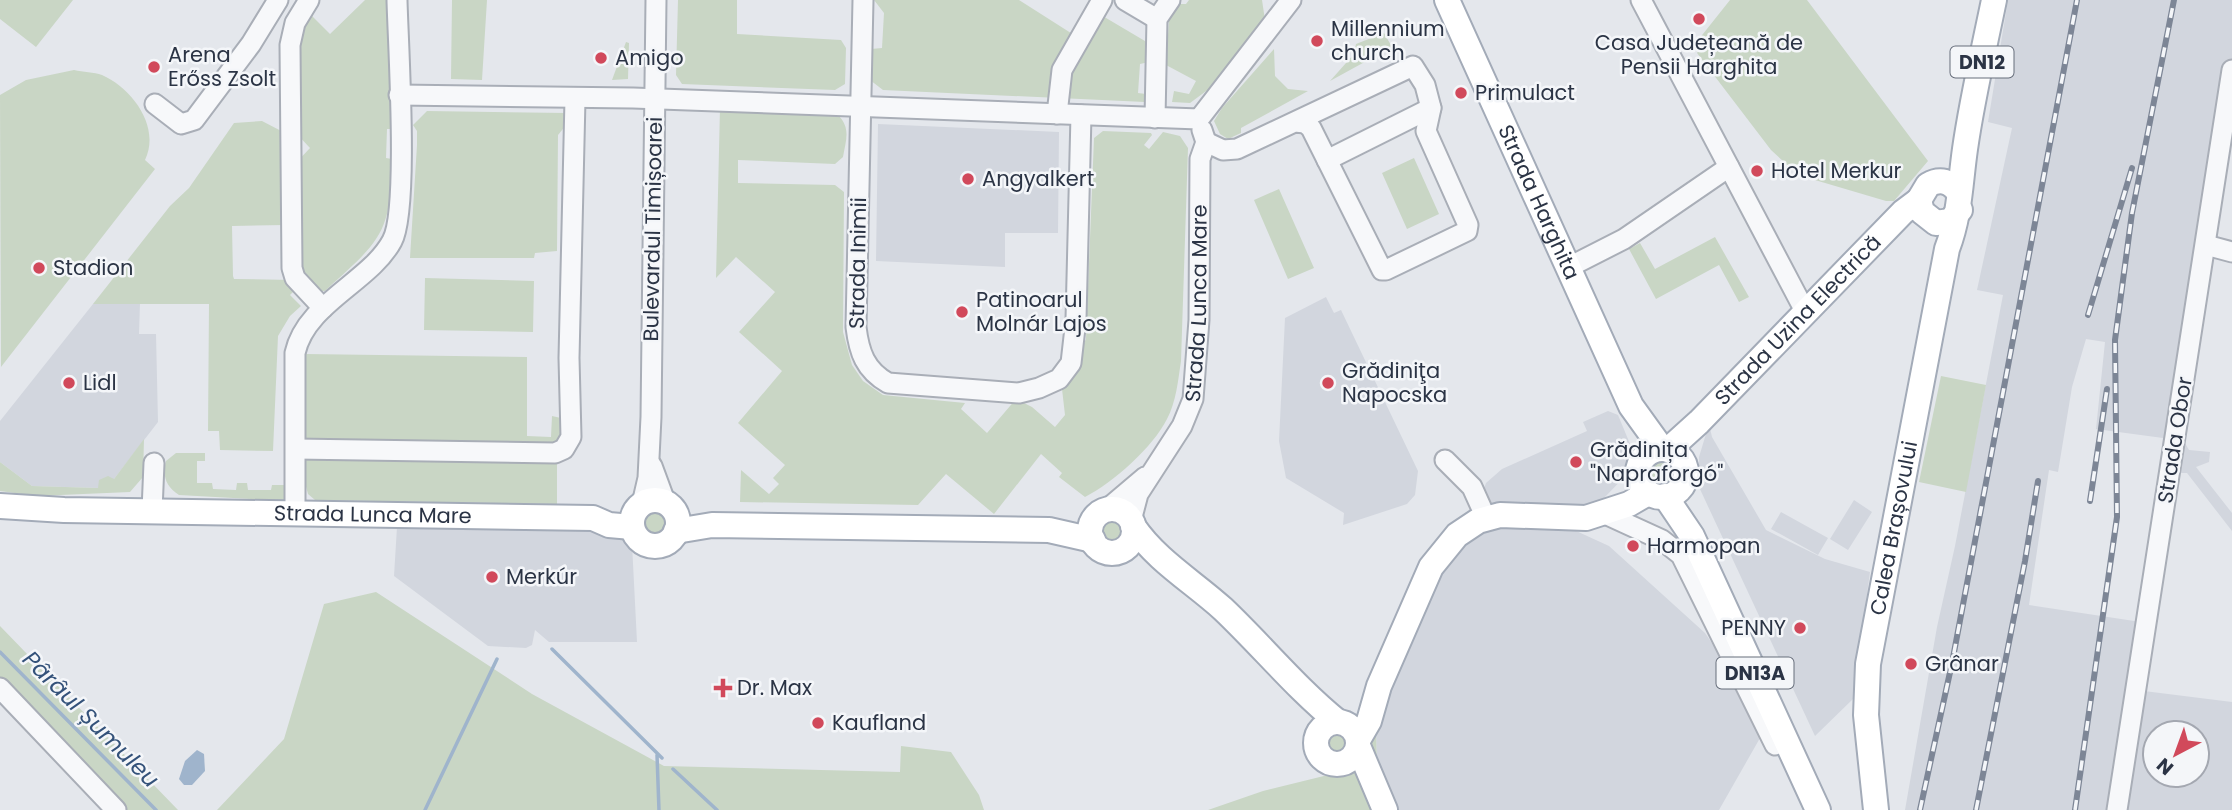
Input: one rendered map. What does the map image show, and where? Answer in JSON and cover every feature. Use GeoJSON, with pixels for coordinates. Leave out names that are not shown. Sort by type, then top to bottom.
{"type":"FeatureCollection","features":[{"type":"Feature","properties":{"kind":"main road","name":"Strada Harghita"},"geometry":{"type":"LineString","coordinates":[[1447,0],[1660,474],[1689,528],[1818,810]]}},
{"type":"Feature","properties":{"kind":"main road","name":"Calea Brașovului"},"geometry":{"type":"LineString","coordinates":[[1876,810],[1866,715],[1868,664],[1947,249],[1952,195],[1965,150],[1994,0]]}},
{"type":"Feature","properties":{"kind":"main road","name":"Calea Brașovului"},"geometry":{"type":"LineString","coordinates":[[1923,189],[1952,195],[1950,221],[1927,213],[1923,189]]}},
{"type":"Feature","properties":{"kind":"main road","name":"Strada Uzina Electrică"},"geometry":{"type":"LineString","coordinates":[[1660,474],[1699,422],[1899,218],[1927,213]]}},
{"type":"Feature","properties":{"kind":"main road"},"geometry":{"type":"LineString","coordinates":[[1927,213],[1947,249]]}},
{"type":"Feature","properties":{"kind":"main road"},"geometry":{"type":"LineString","coordinates":[[1382,804],[1338,764],[1327,761],[1320,755],[1343,733],[1369,721],[1378,686],[1431,567],[1457,535],[1486,518],[1513,514],[1578,519],[1601,512],[1660,474]]}},
{"type":"Feature","properties":{"kind":"main road","name":"Strada Lunca Mare"},"geometry":{"type":"LineString","coordinates":[[0,506],[593,518],[609,525],[655,516],[712,525],[1049,530],[1093,540]]}},
{"type":"Feature","properties":{"kind":"main road"},"geometry":{"type":"LineString","coordinates":[[1167,566],[1144,556],[1104,551],[1093,540],[1091,528],[1102,512],[1121,511],[1167,566],[1220,607],[1343,733],[1382,804]]}},
{"type":"Feature","properties":{"kind":"main road","name":"Strada Lunca Mare"},"geometry":{"type":"LineString","coordinates":[[1049,530],[1102,512]]}},
{"type":"Feature","properties":{"kind":"main road"},"geometry":{"type":"LineString","coordinates":[[1119,552],[1131,541],[1132,523]]}},
{"type":"Feature","properties":{"kind":"main road"},"geometry":{"type":"LineString","coordinates":[[1338,764],[1352,758],[1343,733]]}},
{"type":"Feature","properties":{"kind":"street"},"geometry":{"type":"LineString","coordinates":[[155,104],[181,124],[194,120],[251,44],[278,0]]}},
{"type":"Feature","properties":{"kind":"street"},"geometry":{"type":"LineString","coordinates":[[309,0],[295,23],[289,45],[292,268],[295,278],[323,308]]}},
{"type":"Feature","properties":{"kind":"street"},"geometry":{"type":"LineString","coordinates":[[295,514],[295,354],[301,334],[323,308],[387,248],[394,237],[398,214],[397,0]]}},
{"type":"Feature","properties":{"kind":"street","name":"Bulevardul Timișoarei"},"geometry":{"type":"LineString","coordinates":[[655,516],[649,458],[656,0]]}},
{"type":"Feature","properties":{"kind":"street","name":"Strada Inimii"},"geometry":{"type":"LineString","coordinates":[[863,0],[856,327],[865,363],[875,376],[898,386],[1019,393],[1059,379],[1073,356],[1081,115]]}},
{"type":"Feature","properties":{"kind":"street"},"geometry":{"type":"LineString","coordinates":[[1057,114],[1062,70],[1102,0]]}},
{"type":"Feature","properties":{"kind":"street"},"geometry":{"type":"LineString","coordinates":[[1125,0],[1157,19]]}},
{"type":"Feature","properties":{"kind":"street"},"geometry":{"type":"LineString","coordinates":[[1155,118],[1157,19],[1170,0]]}},
{"type":"Feature","properties":{"kind":"street"},"geometry":{"type":"LineString","coordinates":[[399,95],[654,99],[1199,119],[1291,0]]}},
{"type":"Feature","properties":{"kind":"street"},"geometry":{"type":"LineString","coordinates":[[1641,0],[1806,313]]}},
{"type":"Feature","properties":{"kind":"street"},"geometry":{"type":"LineString","coordinates":[[1206,142],[1223,150],[1237,149],[1411,66],[1418,71],[1431,108],[1426,131],[1468,225],[1464,234],[1382,270],[1309,125],[1295,122]]}},
{"type":"Feature","properties":{"kind":"street","name":"Strada Obor"},"geometry":{"type":"LineString","coordinates":[[2117,810],[2232,69]]}},
{"type":"Feature","properties":{"kind":"street"},"geometry":{"type":"LineString","coordinates":[[296,449],[555,453],[567,446],[570,437],[569,358],[575,99]]}},
{"type":"Feature","properties":{"kind":"street"},"geometry":{"type":"LineString","coordinates":[[1327,160],[1431,108]]}},
{"type":"Feature","properties":{"kind":"street","name":"Strada Lunca Mare"},"geometry":{"type":"LineString","coordinates":[[1132,523],[1138,494],[1182,426],[1193,399],[1199,320],[1200,159],[1206,142],[1199,119]]}},
{"type":"Feature","properties":{"kind":"street"},"geometry":{"type":"LineString","coordinates":[[1569,267],[1624,239],[1729,167]]}},
{"type":"Feature","properties":{"kind":"street"},"geometry":{"type":"LineString","coordinates":[[2206,245],[2232,252]]}},
{"type":"Feature","properties":{"kind":"street"},"geometry":{"type":"LineString","coordinates":[[1445,460],[1472,487],[1486,518]]}},
{"type":"Feature","properties":{"kind":"street"},"geometry":{"type":"LineString","coordinates":[[152,511],[153,463]]}},
{"type":"Feature","properties":{"kind":"street"},"geometry":{"type":"LineString","coordinates":[[1656,537],[1641,518],[1642,507],[1660,474]]}},
{"type":"Feature","properties":{"kind":"street","name":"Strada Lunca Mare"},"geometry":{"type":"LineString","coordinates":[[1102,512],[1148,475]]}},
{"type":"Feature","properties":{"kind":"street"},"geometry":{"type":"LineString","coordinates":[[1601,512],[1656,537],[1681,555],[1805,810]]}},
{"type":"Feature","properties":{"kind":"street"},"geometry":{"type":"LineString","coordinates":[[0,688],[116,810]]}},
{"type":"Feature","properties":{"kind":"shaded area"},"geometry":{"type":"Polygon","coordinates":[[[2008,0],[2232,0],[2232,114],[2182,438],[2189,450],[2210,452],[2209,462],[2196,467],[2232,513],[2232,531],[2187,473],[2176,473],[2161,453],[2163,438],[2096,429],[2105,342],[2086,339],[2072,387],[2058,472],[2049,470],[2029,605],[2154,624],[2144,691],[2232,702],[2232,810],[1905,810],[1937,627],[2003,295],[1977,290],[2012,128],[1988,122],[2008,0]]]}},
{"type":"Feature","properties":{"kind":"shaded area","name":"Angyalkert"},"geometry":{"type":"Polygon","coordinates":[[[878,124],[1059,132],[1058,233],[1005,233],[1005,267],[876,261],[878,124]]]}},
{"type":"Feature","properties":{"kind":"shaded area","name":"Grădiniţa Napocska"},"geometry":{"type":"Polygon","coordinates":[[[1326,297],[1334,313],[1341,310],[1418,471],[1415,495],[1407,504],[1343,525],[1344,513],[1286,478],[1279,441],[1285,318],[1326,297]]]}},
{"type":"Feature","properties":{"kind":"shaded area"},"geometry":{"type":"Polygon","coordinates":[[[140,303],[139,334],[156,334],[158,422],[114,479],[99,488],[32,486],[0,462],[0,421],[93,304],[140,303]]]}},
{"type":"Feature","properties":{"kind":"shaded area","name":"Grădinița \"Napraforgó\""},"geometry":{"type":"Polygon","coordinates":[[[1608,411],[1618,415],[1635,456],[1633,468],[1604,498],[1576,510],[1489,505],[1483,491],[1486,483],[1502,469],[1587,431],[1583,422],[1608,411]]]}},
{"type":"Feature","properties":{"kind":"shaded area"},"geometry":{"type":"Polygon","coordinates":[[[1709,424],[1712,437],[1766,530],[1825,559],[1870,572],[1853,699],[1815,736],[1699,487],[1699,457],[1709,424]]]}},
{"type":"Feature","properties":{"kind":"shaded area"},"geometry":{"type":"Polygon","coordinates":[[[1854,500],[1872,512],[1848,550],[1830,539],[1854,500]]]}},
{"type":"Feature","properties":{"kind":"shaded area"},"geometry":{"type":"Polygon","coordinates":[[[1781,512],[1828,538],[1818,555],[1771,529],[1781,512]]]}},
{"type":"Feature","properties":{"kind":"shaded area","name":"Harmopan"},"geometry":{"type":"Polygon","coordinates":[[[1522,525],[1574,530],[1609,546],[1705,633],[1729,668],[1764,731],[1719,810],[1394,810],[1377,762],[1376,734],[1404,647],[1442,567],[1459,546],[1478,532],[1495,527],[1522,525]]]}},
{"type":"Feature","properties":{"kind":"shaded area"},"geometry":{"type":"Polygon","coordinates":[[[397,527],[615,527],[625,533],[632,544],[637,642],[549,642],[535,630],[532,645],[526,648],[488,646],[394,576],[397,527]]]}},
{"type":"Feature","properties":{"kind":"green space"},"geometry":{"type":"Polygon","coordinates":[[[0,0],[73,0],[36,47],[0,19],[0,0]]]}},
{"type":"Feature","properties":{"kind":"green space"},"geometry":{"type":"Polygon","coordinates":[[[365,0],[388,0],[392,129],[387,129],[386,158],[392,159],[389,205],[379,235],[370,247],[325,291],[320,291],[300,273],[294,165],[310,148],[295,132],[299,24],[309,13],[330,34],[365,0]]]}},
{"type":"Feature","properties":{"kind":"green space"},"geometry":{"type":"Polygon","coordinates":[[[452,0],[487,0],[482,80],[451,79],[452,0]]]}},
{"type":"Feature","properties":{"kind":"green space"},"geometry":{"type":"Polygon","coordinates":[[[678,0],[737,0],[737,34],[841,40],[846,48],[845,84],[835,90],[682,84],[676,75],[678,0]]]}},
{"type":"Feature","properties":{"kind":"green space"},"geometry":{"type":"Polygon","coordinates":[[[874,0],[1019,0],[1085,42],[1101,15],[1150,44],[1149,62],[1140,64],[1138,93],[1146,94],[1145,102],[883,90],[870,80],[871,49],[882,48],[884,13],[874,0]]]}},
{"type":"Feature","properties":{"kind":"green space"},"geometry":{"type":"Polygon","coordinates":[[[1189,0],[1262,0],[1265,20],[1217,83],[1190,103],[1172,102],[1174,91],[1189,94],[1196,81],[1166,65],[1169,20],[1178,4],[1186,4],[1189,0]]]}},
{"type":"Feature","properties":{"kind":"green space"},"geometry":{"type":"Polygon","coordinates":[[[1730,0],[1807,0],[1928,161],[1894,201],[1798,175],[1771,150],[1697,53],[1699,50],[1695,44],[1730,0]]]}},
{"type":"Feature","properties":{"kind":"green space"},"geometry":{"type":"Polygon","coordinates":[[[1384,33],[1392,47],[1330,81],[1354,54],[1356,44],[1384,33]]]}},
{"type":"Feature","properties":{"kind":"green space"},"geometry":{"type":"Polygon","coordinates":[[[626,42],[629,43],[628,79],[612,80],[626,42]]]}},
{"type":"Feature","properties":{"kind":"green space"},"geometry":{"type":"Polygon","coordinates":[[[1274,49],[1275,76],[1288,89],[1308,91],[1241,128],[1241,133],[1228,139],[1220,134],[1214,121],[1222,108],[1274,49]]]}},
{"type":"Feature","properties":{"kind":"green space","name":"Stadion"},"geometry":{"type":"Polygon","coordinates":[[[74,70],[102,75],[124,89],[133,99],[141,110],[149,135],[145,160],[155,169],[1,367],[0,95],[26,80],[74,70]]]}},
{"type":"Feature","properties":{"kind":"green space"},"geometry":{"type":"Polygon","coordinates":[[[720,108],[838,115],[845,125],[846,134],[843,157],[835,164],[738,160],[738,183],[835,185],[844,192],[843,332],[852,365],[863,381],[883,395],[965,403],[961,409],[987,433],[1016,399],[1032,407],[1055,427],[1065,415],[1062,389],[1086,339],[1094,138],[1103,131],[1151,133],[1144,145],[1149,149],[1163,132],[1180,136],[1188,148],[1181,361],[1173,406],[1161,430],[1120,474],[1085,497],[1059,477],[1062,473],[1041,454],[994,514],[946,474],[918,505],[740,502],[741,470],[769,494],[779,484],[773,478],[785,465],[738,423],[782,371],[739,332],[775,292],[736,257],[716,278],[720,108]]]}},
{"type":"Feature","properties":{"kind":"green space"},"geometry":{"type":"Polygon","coordinates":[[[427,111],[567,113],[567,124],[558,135],[557,251],[535,253],[534,258],[410,258],[417,145],[417,131],[413,125],[427,111]]]}},
{"type":"Feature","properties":{"kind":"green space"},"geometry":{"type":"Polygon","coordinates":[[[262,121],[287,134],[285,225],[232,226],[233,276],[234,279],[293,280],[298,287],[290,295],[301,306],[290,316],[278,336],[273,451],[220,450],[219,431],[208,431],[209,304],[93,304],[170,206],[189,188],[234,123],[262,121]]]}},
{"type":"Feature","properties":{"kind":"green space"},"geometry":{"type":"Polygon","coordinates":[[[1414,158],[1439,214],[1407,229],[1382,173],[1414,158]]]}},
{"type":"Feature","properties":{"kind":"green space"},"geometry":{"type":"Polygon","coordinates":[[[1279,189],[1314,268],[1288,279],[1254,200],[1279,189]]]}},
{"type":"Feature","properties":{"kind":"green space"},"geometry":{"type":"Polygon","coordinates":[[[1715,237],[1749,297],[1739,302],[1719,265],[1656,299],[1629,249],[1640,243],[1655,269],[1715,237]]]}},
{"type":"Feature","properties":{"kind":"green space"},"geometry":{"type":"Polygon","coordinates":[[[425,278],[534,281],[533,332],[424,330],[425,278]]]}},
{"type":"Feature","properties":{"kind":"green space"},"geometry":{"type":"Polygon","coordinates":[[[305,354],[527,357],[527,436],[551,437],[552,416],[561,418],[565,438],[557,447],[557,504],[315,500],[308,494],[305,483],[305,354]]]}},
{"type":"Feature","properties":{"kind":"green space"},"geometry":{"type":"Polygon","coordinates":[[[1941,376],[1986,385],[1966,492],[1919,482],[1941,376]]]}},
{"type":"Feature","properties":{"kind":"green space"},"geometry":{"type":"Polygon","coordinates":[[[144,439],[143,477],[130,492],[37,496],[0,491],[0,462],[32,486],[98,488],[99,480],[108,476],[114,479],[144,439]]]}},
{"type":"Feature","properties":{"kind":"green space"},"geometry":{"type":"Polygon","coordinates":[[[176,453],[205,453],[205,461],[197,461],[197,483],[212,483],[213,489],[236,490],[237,483],[247,483],[248,490],[271,490],[272,485],[286,485],[287,501],[179,495],[168,485],[165,472],[166,461],[176,453]]]}},
{"type":"Feature","properties":{"kind":"green space"},"geometry":{"type":"Polygon","coordinates":[[[1662,460],[1672,463],[1675,473],[1672,483],[1662,486],[1652,483],[1649,473],[1652,463],[1662,460]]]}},
{"type":"Feature","properties":{"kind":"green space"},"geometry":{"type":"Polygon","coordinates":[[[654,511],[663,515],[667,524],[663,533],[654,537],[645,533],[641,524],[645,515],[654,511]]]}},
{"type":"Feature","properties":{"kind":"green space"},"geometry":{"type":"Polygon","coordinates":[[[1112,518],[1122,522],[1126,532],[1122,542],[1112,546],[1102,542],[1098,532],[1102,522],[1112,518]]]}},
{"type":"Feature","properties":{"kind":"green space"},"geometry":{"type":"Polygon","coordinates":[[[376,592],[532,694],[664,766],[900,772],[901,746],[951,752],[979,795],[984,810],[217,810],[284,739],[324,604],[376,592]]]}},
{"type":"Feature","properties":{"kind":"green space"},"geometry":{"type":"Polygon","coordinates":[[[0,626],[178,810],[118,810],[0,687],[0,626]]]}},
{"type":"Feature","properties":{"kind":"green space"},"geometry":{"type":"Polygon","coordinates":[[[1336,729],[1346,734],[1351,744],[1346,754],[1336,759],[1326,754],[1321,744],[1326,734],[1336,729]]]}},
{"type":"Feature","properties":{"kind":"green space"},"geometry":{"type":"Polygon","coordinates":[[[1376,734],[1377,762],[1394,810],[1208,810],[1263,791],[1332,774],[1353,764],[1376,734]]]}},
{"type":"Feature","properties":{"kind":"water"},"geometry":{"type":"Polygon","coordinates":[[[197,750],[204,754],[205,771],[192,785],[184,785],[179,779],[185,761],[197,750]]]}},
{"type":"Feature","properties":{"kind":"waterway"},"geometry":{"type":"LineString","coordinates":[[552,649],[662,758]]}},
{"type":"Feature","properties":{"kind":"waterway","name":"Pârâul Șumuleu"},"geometry":{"type":"LineString","coordinates":[[0,652],[156,810]]}},
{"type":"Feature","properties":{"kind":"waterway"},"geometry":{"type":"LineString","coordinates":[[425,810],[497,659]]}},
{"type":"Feature","properties":{"kind":"waterway"},"geometry":{"type":"LineString","coordinates":[[657,755],[659,810]]}},
{"type":"Feature","properties":{"kind":"waterway"},"geometry":{"type":"LineString","coordinates":[[673,769],[717,810]]}},
{"type":"Feature","properties":{"kind":"railway"},"geometry":{"type":"LineString","coordinates":[[1920,810],[1952,663],[2077,0]]}},
{"type":"Feature","properties":{"kind":"railway"},"geometry":{"type":"LineString","coordinates":[[2075,810],[2117,517],[2115,340],[2132,213],[2174,0]]}},
{"type":"Feature","properties":{"kind":"railway"},"geometry":{"type":"LineString","coordinates":[[2088,315],[2132,168]]}},
{"type":"Feature","properties":{"kind":"railway"},"geometry":{"type":"LineString","coordinates":[[2090,501],[2107,389]]}},
{"type":"Feature","properties":{"kind":"railway"},"geometry":{"type":"LineString","coordinates":[[1976,810],[2038,481]]}},
{"type":"Feature","properties":{"kind":"place","name":"Casa Județeană de Pensii Harghita"},"geometry":{"type":"Point","coordinates":[1699,19]}},
{"type":"Feature","properties":{"kind":"place","name":"Millennium church"},"geometry":{"type":"Point","coordinates":[1317,41]}},
{"type":"Feature","properties":{"kind":"place","name":"Amigo"},"geometry":{"type":"Point","coordinates":[601,58]}},
{"type":"Feature","properties":{"kind":"place","name":"Arena Erőss Zsolt"},"geometry":{"type":"Point","coordinates":[154,67]}},
{"type":"Feature","properties":{"kind":"place","name":"Primulact"},"geometry":{"type":"Point","coordinates":[1461,93]}},
{"type":"Feature","properties":{"kind":"place","name":"Hotel Merkur"},"geometry":{"type":"Point","coordinates":[1757,171]}},
{"type":"Feature","properties":{"kind":"place","name":"Angyalkert"},"geometry":{"type":"Point","coordinates":[968,179]}},
{"type":"Feature","properties":{"kind":"place","name":"Stadion"},"geometry":{"type":"Point","coordinates":[39,268]}},
{"type":"Feature","properties":{"kind":"place","name":"Patinoarul Molnár Lajos"},"geometry":{"type":"Point","coordinates":[962,312]}},
{"type":"Feature","properties":{"kind":"place","name":"Lidl"},"geometry":{"type":"Point","coordinates":[69,383]}},
{"type":"Feature","properties":{"kind":"place","name":"Grădiniţa Napocska"},"geometry":{"type":"Point","coordinates":[1328,383]}},
{"type":"Feature","properties":{"kind":"place","name":"Grădinița \"Napraforgó\""},"geometry":{"type":"Point","coordinates":[1576,462]}},
{"type":"Feature","properties":{"kind":"place","name":"Harmopan"},"geometry":{"type":"Point","coordinates":[1633,546]}},
{"type":"Feature","properties":{"kind":"place","name":"Merkúr"},"geometry":{"type":"Point","coordinates":[492,577]}},
{"type":"Feature","properties":{"kind":"place","name":"PENNY"},"geometry":{"type":"Point","coordinates":[1800,628]}},
{"type":"Feature","properties":{"kind":"place","name":"Grânar"},"geometry":{"type":"Point","coordinates":[1911,664]}},
{"type":"Feature","properties":{"kind":"place","name":"Dr. Max"},"geometry":{"type":"Point","coordinates":[723,688]}},
{"type":"Feature","properties":{"kind":"place","name":"Kaufland"},"geometry":{"type":"Point","coordinates":[818,723]}}]}
